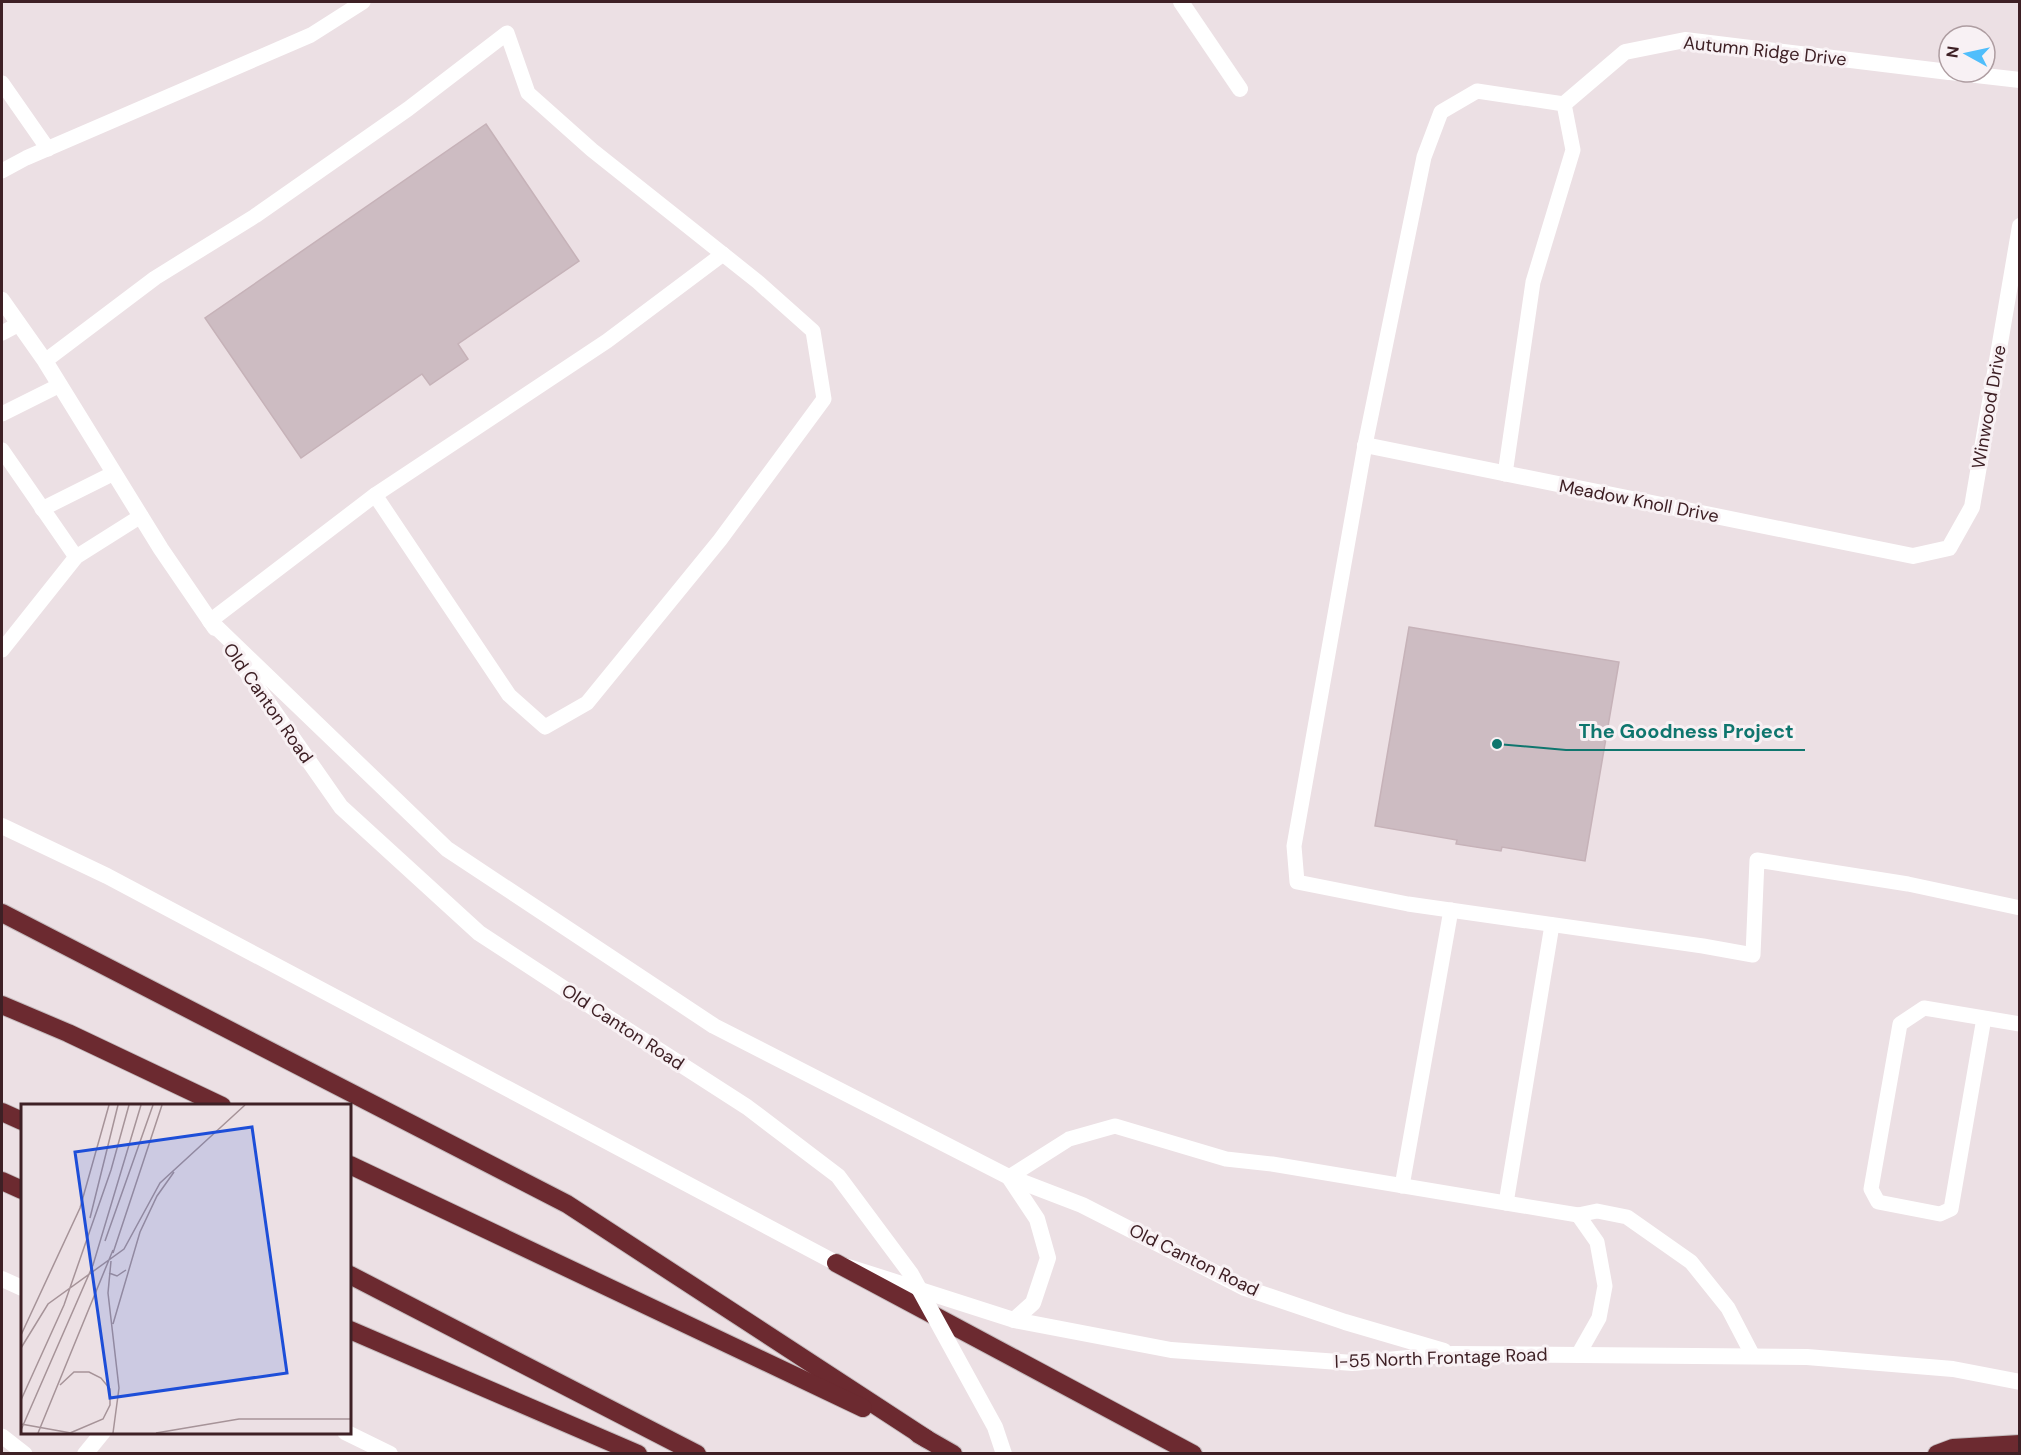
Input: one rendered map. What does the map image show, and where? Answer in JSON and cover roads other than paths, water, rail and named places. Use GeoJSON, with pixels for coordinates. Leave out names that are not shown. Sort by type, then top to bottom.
{"type":"FeatureCollection","features":[{"type":"Feature","properties":{"kind":"highway"},"geometry":{"type":"LineString","coordinates":[[2,913],[567,1204],[953,1454]]}},
{"type":"Feature","properties":{"kind":"highway"},"geometry":{"type":"LineString","coordinates":[[2,1005],[68,1033],[218,1104]]}},
{"type":"Feature","properties":{"kind":"highway"},"geometry":{"type":"LineString","coordinates":[[2,1112],[21,1121]]}},
{"type":"Feature","properties":{"kind":"highway"},"geometry":{"type":"LineString","coordinates":[[351,1165],[927,1439]]}},
{"type":"Feature","properties":{"kind":"highway"},"geometry":{"type":"LineString","coordinates":[[2,1181],[21,1190]]}},
{"type":"Feature","properties":{"kind":"highway"},"geometry":{"type":"LineString","coordinates":[[836,1263],[1193,1454]]}},
{"type":"Feature","properties":{"kind":"highway"},"geometry":{"type":"LineString","coordinates":[[351,1276],[697,1454]]}},
{"type":"Feature","properties":{"kind":"highway"},"geometry":{"type":"LineString","coordinates":[[351,1330],[638,1454]]}},
{"type":"Feature","properties":{"kind":"highway"},"geometry":{"type":"LineString","coordinates":[[1937,1454],[1953,1448],[2019,1444]]}},
{"type":"Feature","properties":{"kind":"street"},"geometry":{"type":"LineString","coordinates":[[1181,2],[1240,89]]}},
{"type":"Feature","properties":{"kind":"street","name":"Autumn Ridge Drive"},"geometry":{"type":"LineString","coordinates":[[1564,104],[1625,52],[1685,40],[1937,70]]}},
{"type":"Feature","properties":{"kind":"street","name":"Autumn Ridge Drive"},"geometry":{"type":"LineString","coordinates":[[1997,77],[2019,80]]}},
{"type":"Feature","properties":{"kind":"street","name":"Winwood Drive"},"geometry":{"type":"LineString","coordinates":[[1913,556],[1949,548],[1972,507],[2019,226]]}},
{"type":"Feature","properties":{"kind":"street","name":"Old Canton Road"},"geometry":{"type":"LineString","coordinates":[[2,300],[45,361],[141,516],[210,621],[341,807],[479,933],[747,1107],[838,1176],[911,1274],[995,1427],[1004,1454]]}},
{"type":"Feature","properties":{"kind":"street","name":"Meadow Knoll Drive"},"geometry":{"type":"LineString","coordinates":[[1365,445],[1913,556]]}},
{"type":"Feature","properties":{"kind":"street","name":"Old Canton Road"},"geometry":{"type":"LineString","coordinates":[[210,621],[447,849],[714,1026],[1009,1177],[1082,1204],[1245,1288],[1345,1322],[1453,1354]]}},
{"type":"Feature","properties":{"kind":"street","name":"I-55 North Frontage Road"},"geometry":{"type":"LineString","coordinates":[[2,826],[107,876],[836,1263],[1014,1320],[1171,1350],[1353,1363],[1453,1354],[1807,1357],[1953,1369],[2019,1382]]}},
{"type":"Feature","properties":{"kind":"street","name":"Old Canton Road"},"geometry":{"type":"LineString","coordinates":[[1009,1177],[1037,1219],[1048,1258],[1033,1303],[1014,1320]]}},
{"type":"Feature","properties":{"kind":"street"},"geometry":{"type":"LineString","coordinates":[[2,1279],[21,1288]]}},
{"type":"Feature","properties":{"kind":"street"},"geometry":{"type":"LineString","coordinates":[[85,1454],[101,1434]]}},
{"type":"Feature","properties":{"kind":"street"},"geometry":{"type":"LineString","coordinates":[[349,1434],[390,1454]]}},
{"type":"Feature","properties":{"kind":"lane"},"geometry":{"type":"LineString","coordinates":[[2,171],[311,35],[363,2]]}},
{"type":"Feature","properties":{"kind":"lane"},"geometry":{"type":"LineString","coordinates":[[45,361],[155,278],[255,216],[408,109],[507,33],[528,93],[592,150],[723,254],[813,331],[824,399],[720,540],[587,703],[545,727],[509,695],[375,495]]}},
{"type":"Feature","properties":{"kind":"lane"},"geometry":{"type":"LineString","coordinates":[[2,83],[48,149]]}},
{"type":"Feature","properties":{"kind":"lane"},"geometry":{"type":"LineString","coordinates":[[1505,474],[1533,282],[1573,150],[1564,104],[1477,92],[1441,112],[1424,157],[1365,445],[1294,846],[1298,882],[1408,904],[1753,955],[1757,860],[1908,884],[2019,908]]}},
{"type":"Feature","properties":{"kind":"lane"},"geometry":{"type":"LineString","coordinates":[[210,621],[375,495],[607,341],[723,254]]}},
{"type":"Feature","properties":{"kind":"lane"},"geometry":{"type":"LineString","coordinates":[[2,333],[19,324]]}},
{"type":"Feature","properties":{"kind":"lane"},"geometry":{"type":"LineString","coordinates":[[2,414],[60,385]]}},
{"type":"Feature","properties":{"kind":"lane"},"geometry":{"type":"LineString","coordinates":[[2,450],[76,557]]}},
{"type":"Feature","properties":{"kind":"lane"},"geometry":{"type":"LineString","coordinates":[[42,509],[114,473]]}},
{"type":"Feature","properties":{"kind":"lane"},"geometry":{"type":"LineString","coordinates":[[2,650],[76,557],[141,516]]}},
{"type":"Feature","properties":{"kind":"lane"},"geometry":{"type":"LineString","coordinates":[[1402,1185],[1451,910]]}},
{"type":"Feature","properties":{"kind":"lane"},"geometry":{"type":"LineString","coordinates":[[1506,1203],[1552,925]]}},
{"type":"Feature","properties":{"kind":"lane"},"geometry":{"type":"LineString","coordinates":[[1984,1018],[1951,1209],[1940,1214],[1878,1202],[1871,1189],[1900,1024],[1924,1008],[1984,1018],[2019,1024]]}},
{"type":"Feature","properties":{"kind":"lane"},"geometry":{"type":"LineString","coordinates":[[1009,1177],[1069,1139],[1115,1126],[1226,1159],[1272,1164],[1578,1215],[1597,1211],[1627,1217],[1691,1262],[1728,1308],[1753,1356]]}},
{"type":"Feature","properties":{"kind":"lane"},"geometry":{"type":"LineString","coordinates":[[1578,1215],[1597,1242],[1605,1286],[1599,1318],[1578,1355]]}},
{"type":"Feature","properties":{"kind":"lane"},"geometry":{"type":"LineString","coordinates":[[2,1436],[24,1454]]}},
{"type":"Feature","properties":{"kind":"place","name":"The Goodness Project"},"geometry":{"type":"Point","coordinates":[1497,744]}}]}
